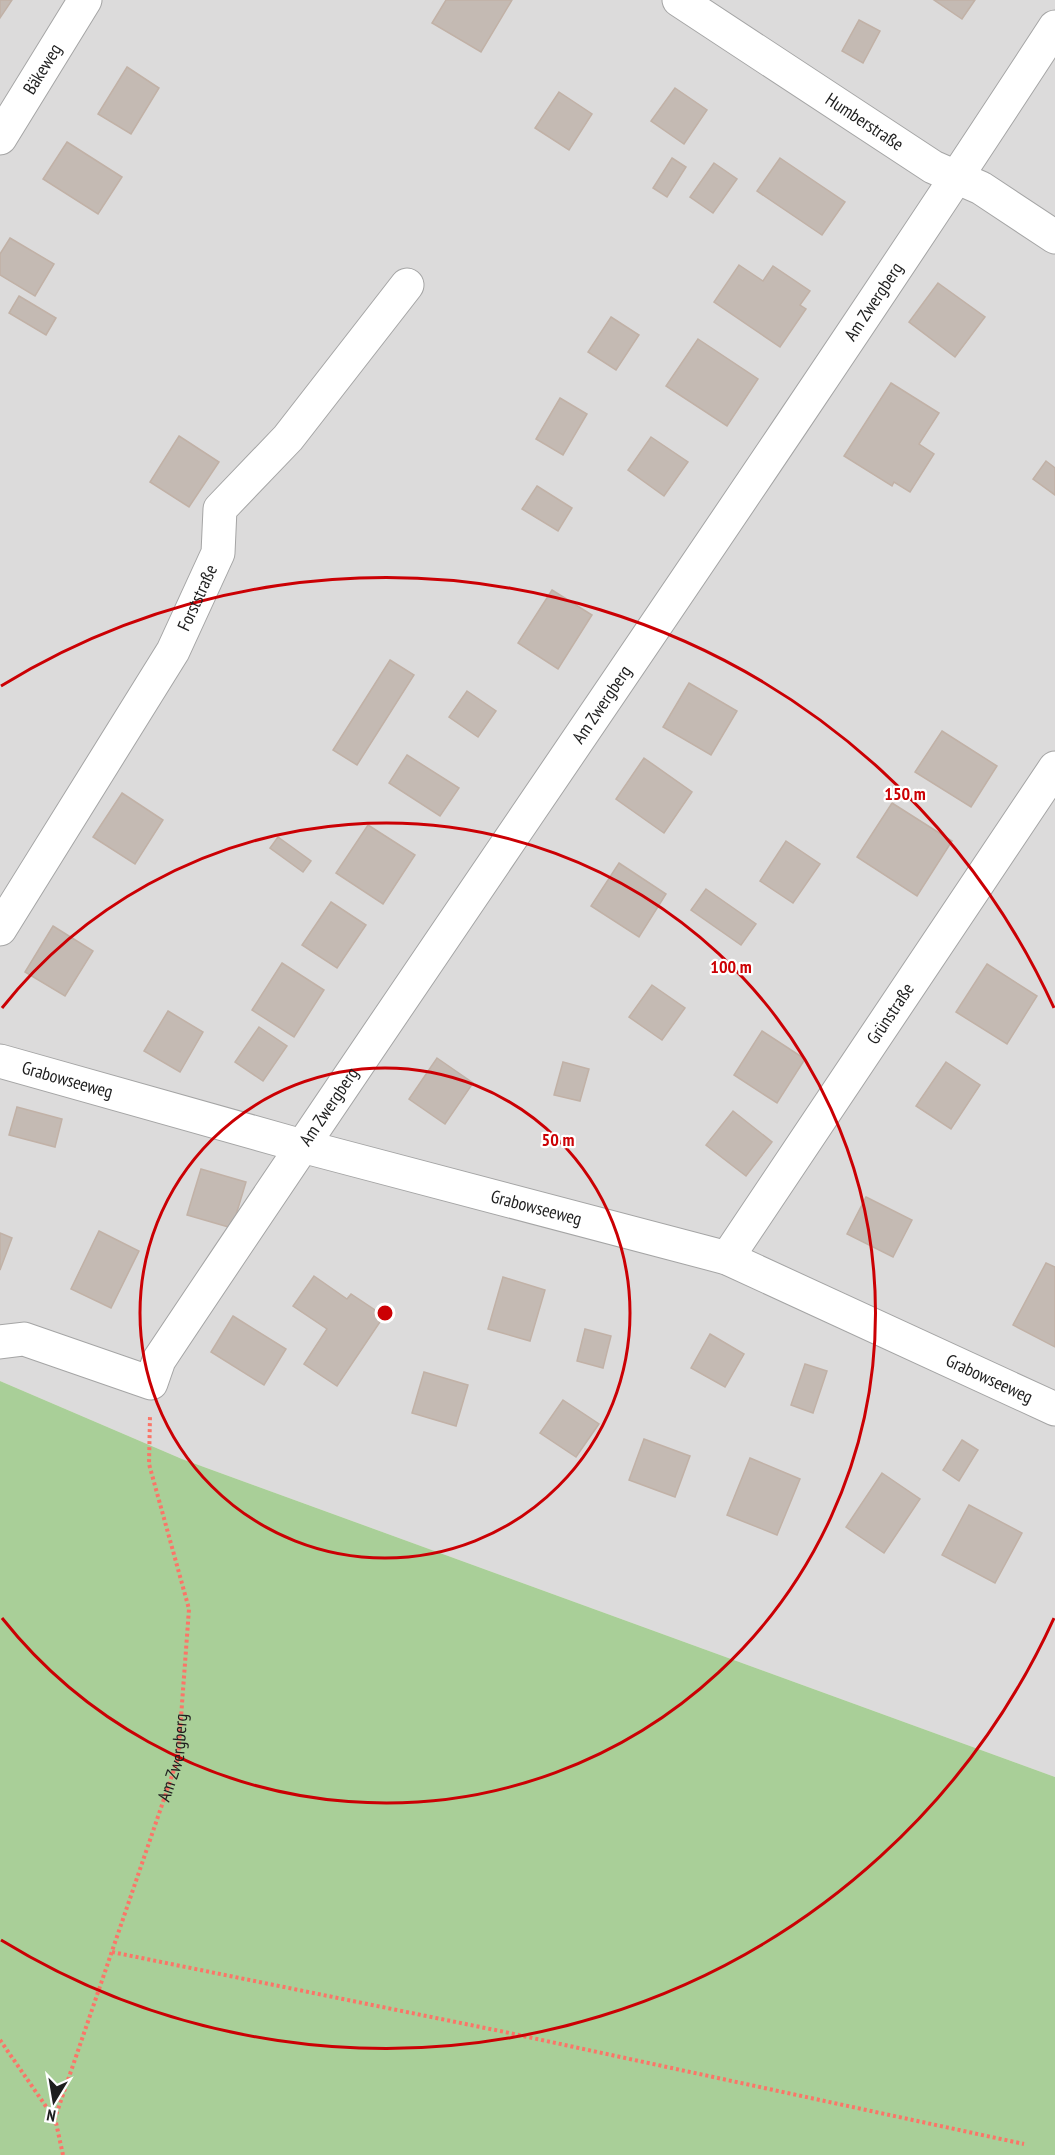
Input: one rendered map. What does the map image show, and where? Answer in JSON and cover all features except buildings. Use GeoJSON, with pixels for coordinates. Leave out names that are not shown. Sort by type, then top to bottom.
{"type":"FeatureCollection","features":[{"type":"Feature","properties":{"kind":"street","name":"Bäkeweg"},"geometry":{"type":"LineString","coordinates":[[0,138],[85,0]]}},
{"type":"Feature","properties":{"kind":"street","name":"Humberstraße"},"geometry":{"type":"LineString","coordinates":[[679,0],[933,167],[981,188],[1055,237]]}},
{"type":"Feature","properties":{"kind":"street","name":"Am Zwergberg"},"geometry":{"type":"LineString","coordinates":[[151,1383],[159,1360],[957,177],[1055,27]]}},
{"type":"Feature","properties":{"kind":"street","name":"Forststraße"},"geometry":{"type":"LineString","coordinates":[[0,929],[173,651],[218,554],[220,509],[288,438],[407,285]]}},
{"type":"Feature","properties":{"kind":"street","name":"Grünstraße"},"geometry":{"type":"LineString","coordinates":[[727,1258],[1055,768]]}},
{"type":"Feature","properties":{"kind":"street","name":"Grabowseeweg"},"geometry":{"type":"LineString","coordinates":[[0,1061],[302,1146],[727,1258],[1055,1409]]}},
{"type":"Feature","properties":{"kind":"street"},"geometry":{"type":"LineString","coordinates":[[0,1342],[24,1339],[151,1383]]}},
{"type":"Feature","properties":{"kind":"path","name":"Am Zwergberg"},"geometry":{"type":"LineString","coordinates":[[55,2118],[178,1758],[189,1609],[149,1464],[151,1383]]}},
{"type":"Feature","properties":{"kind":"path"},"geometry":{"type":"LineString","coordinates":[[112,1952],[500,2031],[1024,2144]]}},
{"type":"Feature","properties":{"kind":"path"},"geometry":{"type":"LineString","coordinates":[[0,2040],[55,2118],[63,2155]]}},
{"type":"Feature","properties":{"kind":"shaded area"},"geometry":{"type":"Polygon","coordinates":[[[0,0],[1055,0],[1055,1777],[182,1459],[0,1381],[0,0]]]}},
{"type":"Feature","properties":{"kind":"green space"},"geometry":{"type":"Polygon","coordinates":[[[0,1381],[182,1459],[1055,1777],[1055,2155],[0,2155],[0,1381]]]}}]}
